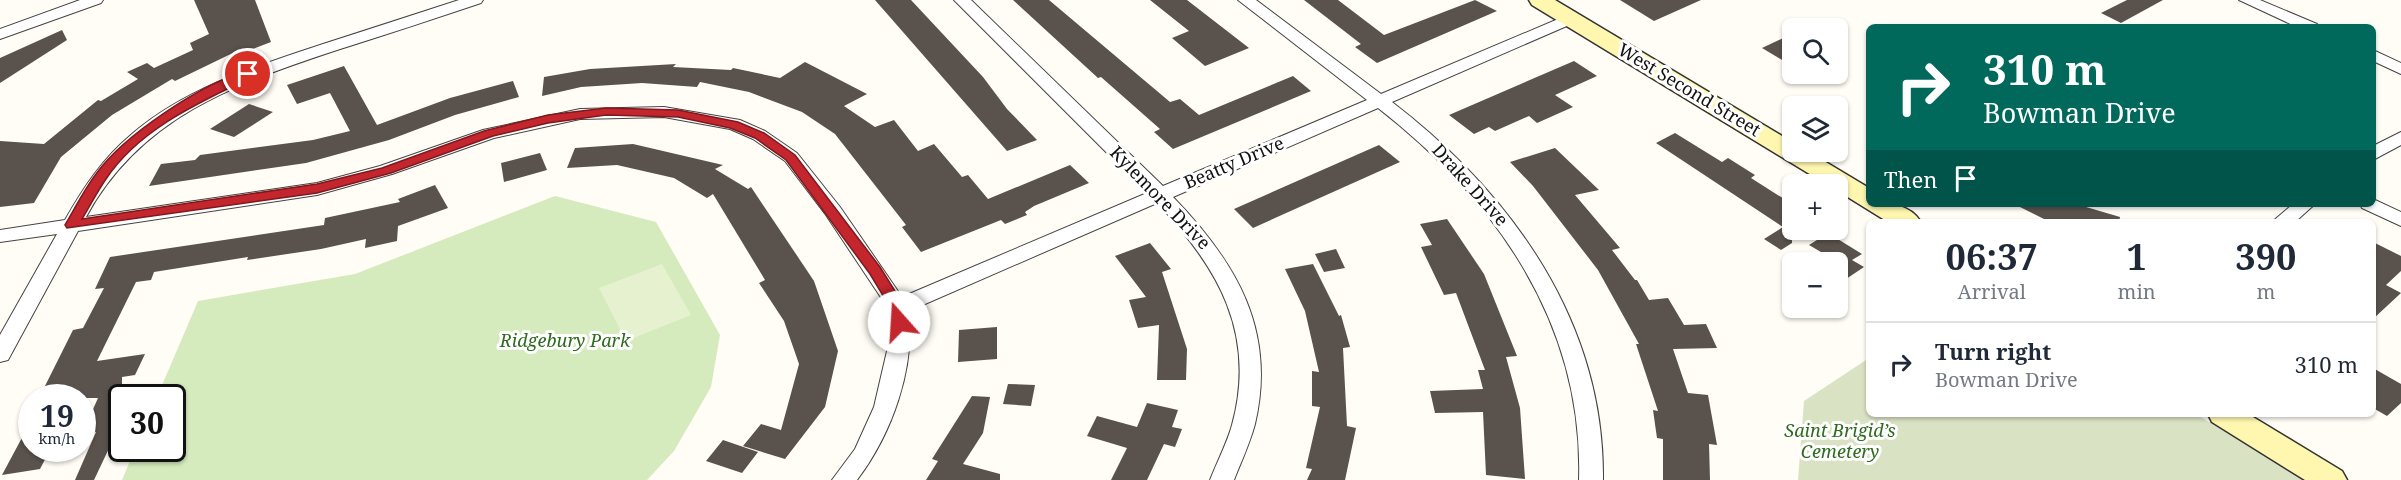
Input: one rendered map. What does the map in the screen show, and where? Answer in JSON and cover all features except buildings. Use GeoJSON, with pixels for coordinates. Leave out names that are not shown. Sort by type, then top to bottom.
{"type":"FeatureCollection","features":[{"type":"Feature","properties":{"kind":"main road","name":"West Second Street"},"geometry":{"type":"LineString","coordinates":[[1540,0],[1866,197]]}},
{"type":"Feature","properties":{"kind":"main road"},"geometry":{"type":"LineString","coordinates":[[1883,207],[1903,219]]}},
{"type":"Feature","properties":{"kind":"main road"},"geometry":{"type":"LineString","coordinates":[[2228,417],[2331,480]]}},
{"type":"Feature","properties":{"kind":"street"},"geometry":{"type":"LineString","coordinates":[[0,34],[95,0]]}},
{"type":"Feature","properties":{"kind":"street"},"geometry":{"type":"LineString","coordinates":[[0,354],[90,192],[118,156],[146,131],[188,103],[248,74],[475,0]]}},
{"type":"Feature","properties":{"kind":"street","name":"Kylemore Drive"},"geometry":{"type":"LineString","coordinates":[[962,0],[1160,194],[1214,255],[1232,285],[1244,317],[1251,346],[1251,381],[1246,418],[1233,458],[1222,480]]}},
{"type":"Feature","properties":{"kind":"street","name":"Drake Drive"},"geometry":{"type":"LineString","coordinates":[[1246,0],[1379,100],[1460,168],[1503,217],[1530,259],[1567,334],[1582,385],[1590,436],[1591,480]]}},
{"type":"Feature","properties":{"kind":"street"},"geometry":{"type":"LineString","coordinates":[[2247,0],[2304,24]]}},
{"type":"Feature","properties":{"kind":"street","name":"Beatty Drive"},"geometry":{"type":"LineString","coordinates":[[897,307],[1570,18]]}},
{"type":"Feature","properties":{"kind":"street"},"geometry":{"type":"LineString","coordinates":[[2376,56],[2401,69]]}},
{"type":"Feature","properties":{"kind":"street"},"geometry":{"type":"LineString","coordinates":[[0,236],[317,189],[386,171],[489,134],[548,119],[606,112],[664,112],[734,124],[759,135],[791,158],[833,212],[897,307],[901,338],[885,407],[864,453],[844,480]]}},
{"type":"Feature","properties":{"kind":"street"},"geometry":{"type":"LineString","coordinates":[[2376,152],[2401,136]]}},
{"type":"Feature","properties":{"kind":"street"},"geometry":{"type":"LineString","coordinates":[[2286,219],[2302,207]]}},
{"type":"Feature","properties":{"kind":"street"},"geometry":{"type":"LineString","coordinates":[[2375,207],[2401,220]]}},
{"type":"Feature","properties":{"kind":"green space","name":"Ridgebury Park"},"geometry":{"type":"Polygon","coordinates":[[[555,196],[656,222],[720,335],[711,387],[674,451],[647,480],[122,480],[130,462],[186,462],[186,384],[163,384],[198,301],[355,274],[555,196]]]}},
{"type":"Feature","properties":{"kind":"green space"},"geometry":{"type":"Polygon","coordinates":[[[662,264],[691,315],[626,341],[599,288],[662,264]]]}},
{"type":"Feature","properties":{"kind":"green space","name":"Saint Brigid’s Cemetery"},"geometry":{"type":"Polygon","coordinates":[[[1866,360],[1866,417],[2201,417],[2306,480],[1798,480],[1804,401],[1866,360]]]}},
{"type":"Feature","properties":{"kind":"route"},"geometry":{"type":"LineString","coordinates":[[248,74],[188,103],[139,137],[102,175],[72,225],[317,189],[386,171],[466,141],[548,119],[606,112],[664,112],[734,124],[759,135],[791,158],[800,167],[875,270],[897,307],[899,322]]}}]}
